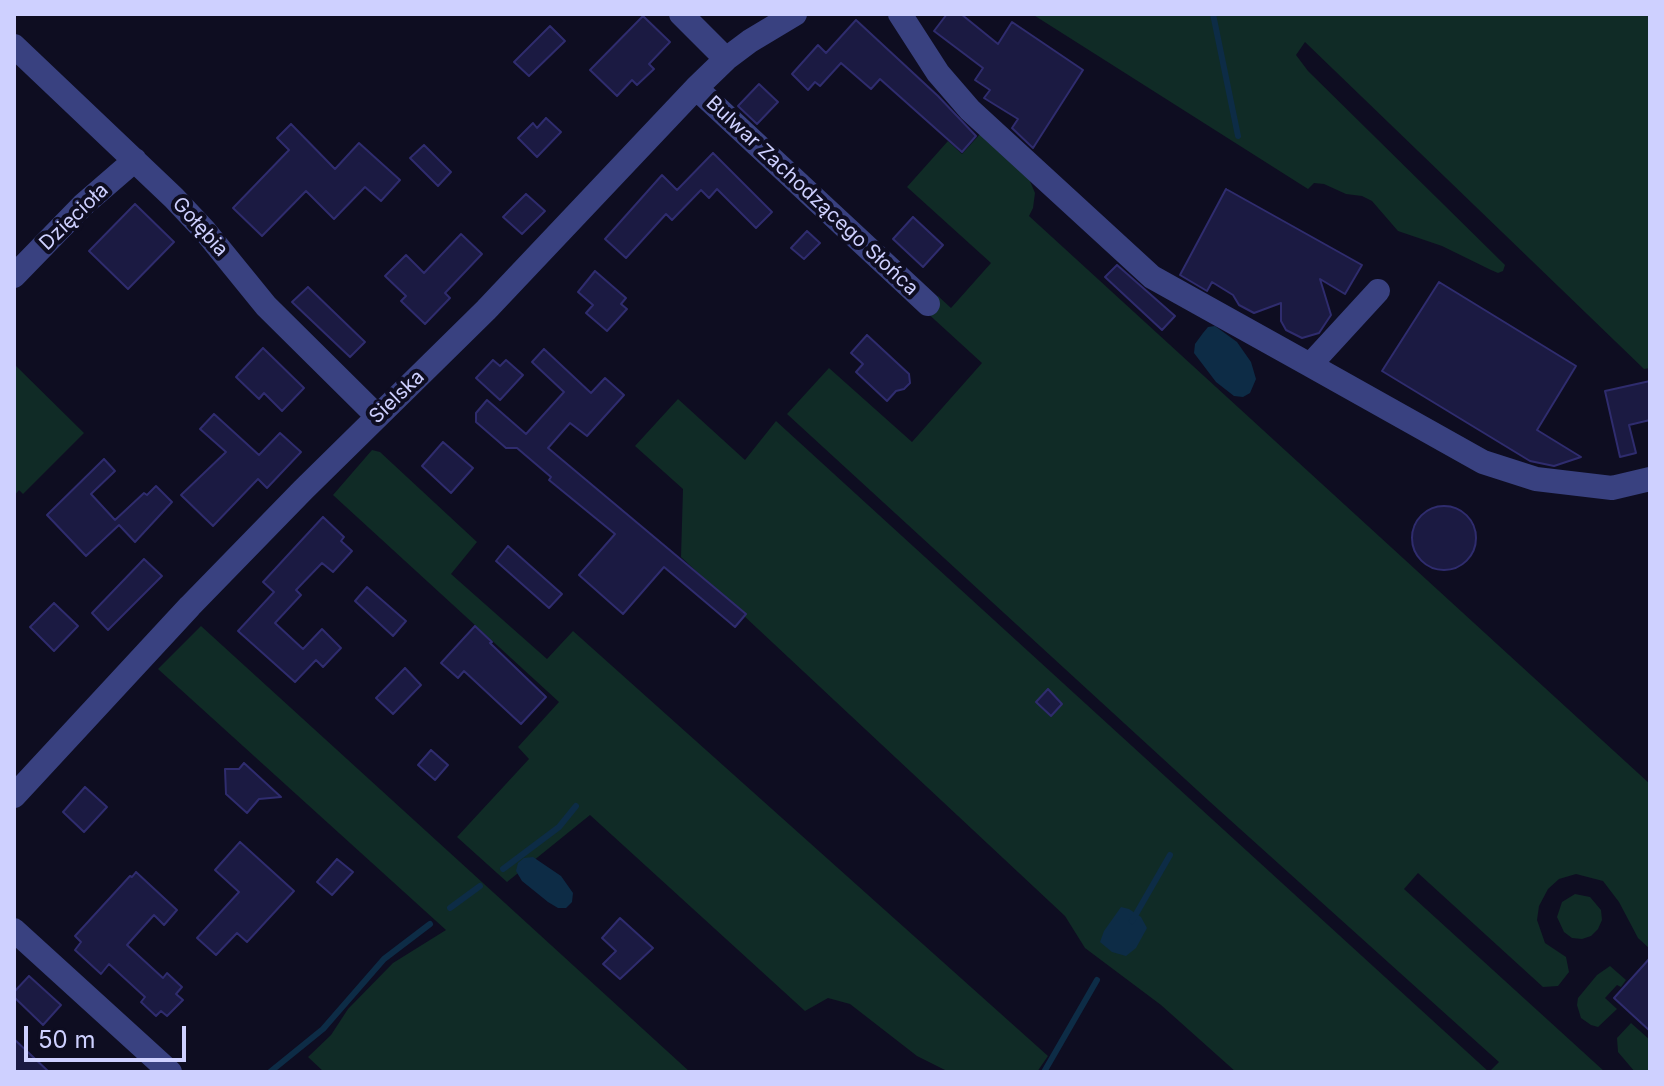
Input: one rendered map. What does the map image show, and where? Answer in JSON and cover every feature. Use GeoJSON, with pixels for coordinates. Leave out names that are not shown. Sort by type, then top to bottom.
{"type":"FeatureCollection","features":[{"type":"Feature","properties":{"kind":"street"},"geometry":{"type":"LineString","coordinates":[[681,14],[726,59]]}},
{"type":"Feature","properties":{"kind":"street","name":"Sielska"},"geometry":{"type":"LineString","coordinates":[[14,796],[190,606],[486,310],[696,88],[750,41],[795,14]]}},
{"type":"Feature","properties":{"kind":"street"},"geometry":{"type":"LineString","coordinates":[[900,14],[938,73],[970,110],[1152,277],[1483,462],[1536,479],[1612,488],[1650,479]]}},
{"type":"Feature","properties":{"kind":"street","name":"Gołębia"},"geometry":{"type":"LineString","coordinates":[[14,46],[205,231],[266,306],[377,416]]}},
{"type":"Feature","properties":{"kind":"street","name":"Bulwar Zachodzącego Słońca"},"geometry":{"type":"LineString","coordinates":[[696,88],[928,304]]}},
{"type":"Feature","properties":{"kind":"street","name":"Dzięcioła"},"geometry":{"type":"LineString","coordinates":[[14,276],[83,205],[135,160]]}},
{"type":"Feature","properties":{"kind":"street"},"geometry":{"type":"LineString","coordinates":[[1310,365],[1378,291]]}},
{"type":"Feature","properties":{"kind":"street"},"geometry":{"type":"LineString","coordinates":[[14,930],[170,1072]]}},
{"type":"Feature","properties":{"kind":"green space"},"geometry":{"type":"Polygon","coordinates":[[[1032,14],[1650,14],[1650,368],[1644,369],[1305,42],[1296,55],[1308,71],[1505,265],[1503,271],[1498,273],[1442,246],[1398,231],[1372,201],[1362,196],[1346,194],[1324,184],[1314,183],[1308,189],[1032,14]]]}},
{"type":"Feature","properties":{"kind":"green space"},"geometry":{"type":"Polygon","coordinates":[[[981,133],[1027,174],[1035,193],[1029,216],[1650,784],[1650,949],[1638,938],[1619,902],[1603,881],[1576,874],[1559,879],[1548,889],[1539,906],[1537,920],[1545,943],[1566,957],[1569,972],[1558,986],[1543,987],[1418,873],[1404,889],[1605,1072],[1489,1072],[1499,1062],[787,414],[829,368],[912,442],[982,363],[924,310],[938,296],[951,308],[991,263],[907,187],[948,141],[962,154],[981,133]]]}},
{"type":"Feature","properties":{"kind":"green space"},"geometry":{"type":"Polygon","coordinates":[[[14,364],[84,433],[23,494],[19,490],[14,496],[14,364]]]}},
{"type":"Feature","properties":{"kind":"green space"},"geometry":{"type":"Polygon","coordinates":[[[678,399],[745,460],[776,421],[1489,1072],[1236,1072],[1161,1005],[1085,948],[1065,916],[681,557],[683,489],[635,446],[678,399]]]}},
{"type":"Feature","properties":{"kind":"green space"},"geometry":{"type":"Polygon","coordinates":[[[372,450],[380,452],[477,542],[451,574],[547,659],[573,631],[1048,1056],[1037,1072],[949,1072],[917,1056],[850,1004],[828,998],[805,1011],[590,815],[507,882],[457,837],[529,759],[518,747],[559,702],[333,495],[372,450]]]}},
{"type":"Feature","properties":{"kind":"green space"},"geometry":{"type":"Polygon","coordinates":[[[201,626],[690,1072],[324,1072],[308,1057],[331,1035],[348,1009],[393,963],[446,930],[158,669],[201,626]]]}},
{"type":"Feature","properties":{"kind":"green space"},"geometry":{"type":"Polygon","coordinates":[[[1575,894],[1590,897],[1601,910],[1602,920],[1598,929],[1582,939],[1572,938],[1564,932],[1557,917],[1562,902],[1575,894]]]}},
{"type":"Feature","properties":{"kind":"green space"},"geometry":{"type":"Polygon","coordinates":[[[1610,966],[1626,980],[1605,998],[1617,1009],[1598,1027],[1581,1018],[1578,998],[1597,975],[1610,966]]]}},
{"type":"Feature","properties":{"kind":"green space"},"geometry":{"type":"Polygon","coordinates":[[[1631,1023],[1650,1040],[1650,1072],[1635,1072],[1618,1052],[1617,1038],[1631,1023]]]}},
{"type":"Feature","properties":{"kind":"water"},"geometry":{"type":"Polygon","coordinates":[[[1215,326],[1237,342],[1251,362],[1256,379],[1250,393],[1243,397],[1234,396],[1216,382],[1194,353],[1195,344],[1203,333],[1208,327],[1215,326]]]}},
{"type":"Feature","properties":{"kind":"water"},"geometry":{"type":"Polygon","coordinates":[[[533,857],[561,876],[573,893],[572,902],[566,908],[558,908],[548,902],[522,881],[516,871],[518,863],[524,858],[533,857]]]}},
{"type":"Feature","properties":{"kind":"water"},"geometry":{"type":"Polygon","coordinates":[[[1121,907],[1141,917],[1147,928],[1136,948],[1126,956],[1112,952],[1100,942],[1121,907]]]}},
{"type":"Feature","properties":{"kind":"building"},"geometry":{"type":"Polygon","coordinates":[[[947,14],[961,14],[998,44],[1012,22],[1083,70],[1033,148],[1012,128],[1018,119],[984,98],[990,90],[975,80],[983,68],[934,31],[947,14]]]}},
{"type":"Feature","properties":{"kind":"building"},"geometry":{"type":"Polygon","coordinates":[[[643,16],[670,42],[649,64],[654,69],[637,85],[632,80],[617,96],[590,70],[643,16]]]}},
{"type":"Feature","properties":{"kind":"building"},"geometry":{"type":"Polygon","coordinates":[[[856,20],[976,136],[962,152],[880,79],[871,89],[841,63],[820,86],[815,82],[808,90],[792,74],[818,45],[826,53],[856,20]]]}},
{"type":"Feature","properties":{"kind":"building"},"geometry":{"type":"Polygon","coordinates":[[[550,26],[565,41],[529,76],[514,62],[550,26]]]}},
{"type":"Feature","properties":{"kind":"building"},"geometry":{"type":"Polygon","coordinates":[[[759,84],[778,102],[757,124],[738,106],[759,84]]]}},
{"type":"Feature","properties":{"kind":"building"},"geometry":{"type":"Polygon","coordinates":[[[546,118],[561,132],[537,157],[518,138],[533,123],[537,128],[546,118]]]}},
{"type":"Feature","properties":{"kind":"building"},"geometry":{"type":"Polygon","coordinates":[[[291,124],[335,169],[359,143],[400,180],[381,201],[365,187],[334,219],[306,191],[262,236],[233,208],[289,150],[277,138],[291,124]]]}},
{"type":"Feature","properties":{"kind":"building"},"geometry":{"type":"Polygon","coordinates":[[[424,145],[451,172],[438,186],[410,158],[424,145]]]}},
{"type":"Feature","properties":{"kind":"building"},"geometry":{"type":"Polygon","coordinates":[[[713,153],[772,212],[756,228],[717,189],[709,198],[701,190],[672,220],[666,214],[626,258],[605,239],[662,175],[677,190],[713,153]]]}},
{"type":"Feature","properties":{"kind":"building"},"geometry":{"type":"Polygon","coordinates":[[[1226,189],[1362,265],[1345,294],[1320,279],[1331,315],[1319,333],[1302,338],[1286,330],[1281,321],[1281,303],[1254,313],[1239,305],[1233,295],[1212,282],[1207,291],[1180,275],[1226,189]]]}},
{"type":"Feature","properties":{"kind":"building"},"geometry":{"type":"Polygon","coordinates":[[[526,194],[545,211],[522,234],[503,217],[526,194]]]}},
{"type":"Feature","properties":{"kind":"building"},"geometry":{"type":"Polygon","coordinates":[[[135,204],[174,242],[128,289],[89,251],[135,204]]]}},
{"type":"Feature","properties":{"kind":"building"},"geometry":{"type":"Polygon","coordinates":[[[913,217],[943,245],[923,267],[893,239],[913,217]]]}},
{"type":"Feature","properties":{"kind":"building"},"geometry":{"type":"Polygon","coordinates":[[[807,231],[820,243],[804,259],[791,248],[807,231]]]}},
{"type":"Feature","properties":{"kind":"building"},"geometry":{"type":"Polygon","coordinates":[[[461,234],[482,254],[445,293],[450,298],[425,324],[401,301],[406,296],[385,276],[406,255],[424,273],[461,234]]]}},
{"type":"Feature","properties":{"kind":"building"},"geometry":{"type":"Polygon","coordinates":[[[1117,265],[1175,316],[1162,330],[1105,277],[1117,265]]]}},
{"type":"Feature","properties":{"kind":"building"},"geometry":{"type":"Polygon","coordinates":[[[595,271],[626,298],[621,304],[627,309],[607,331],[586,313],[593,305],[578,292],[595,271]]]}},
{"type":"Feature","properties":{"kind":"building"},"geometry":{"type":"Polygon","coordinates":[[[1439,282],[1576,366],[1537,430],[1581,457],[1554,466],[1530,461],[1382,371],[1439,282]]]}},
{"type":"Feature","properties":{"kind":"building"},"geometry":{"type":"Polygon","coordinates":[[[308,287],[365,342],[350,357],[292,302],[308,287]]]}},
{"type":"Feature","properties":{"kind":"building"},"geometry":{"type":"Polygon","coordinates":[[[867,335],[909,374],[910,383],[887,401],[856,372],[863,364],[851,353],[867,335]]]}},
{"type":"Feature","properties":{"kind":"building"},"geometry":{"type":"Polygon","coordinates":[[[263,348],[304,388],[282,411],[264,393],[259,399],[236,377],[263,348]]]}},
{"type":"Feature","properties":{"kind":"building"},"geometry":{"type":"Polygon","coordinates":[[[544,349],[591,393],[605,378],[624,395],[587,436],[570,423],[548,448],[746,614],[735,627],[664,567],[623,614],[579,575],[615,534],[549,480],[551,477],[517,448],[506,448],[476,422],[476,413],[487,400],[526,434],[564,392],[532,362],[544,349]]]}},
{"type":"Feature","properties":{"kind":"building"},"geometry":{"type":"Polygon","coordinates":[[[493,360],[500,366],[506,360],[523,375],[500,400],[476,378],[493,360]]]}},
{"type":"Feature","properties":{"kind":"building"},"geometry":{"type":"Polygon","coordinates":[[[1650,381],[1650,420],[1629,425],[1636,453],[1620,457],[1605,391],[1650,381]]]}},
{"type":"Feature","properties":{"kind":"building"},"geometry":{"type":"Polygon","coordinates":[[[214,414],[259,455],[280,433],[301,452],[267,488],[258,479],[213,526],[181,495],[226,452],[200,429],[214,414]]]}},
{"type":"Feature","properties":{"kind":"building"},"geometry":{"type":"Polygon","coordinates":[[[443,442],[473,468],[451,493],[422,466],[443,442]]]}},
{"type":"Feature","properties":{"kind":"building"},"geometry":{"type":"Polygon","coordinates":[[[104,459],[115,471],[91,494],[115,520],[156,486],[172,502],[135,542],[119,525],[86,556],[47,515],[104,459]]]}},
{"type":"Feature","properties":{"kind":"building"},"geometry":{"type":"Polygon","coordinates":[[[1438,506],[1450,506],[1467,515],[1474,526],[1474,550],[1467,561],[1450,570],[1438,570],[1426,565],[1417,556],[1412,544],[1412,532],[1417,520],[1426,511],[1438,506]]]}},
{"type":"Feature","properties":{"kind":"building"},"geometry":{"type":"Polygon","coordinates":[[[323,517],[344,537],[341,541],[352,551],[333,572],[322,563],[296,590],[301,595],[275,623],[303,649],[322,629],[341,648],[323,667],[316,660],[295,682],[238,631],[274,592],[263,582],[323,517]]]}},
{"type":"Feature","properties":{"kind":"building"},"geometry":{"type":"Polygon","coordinates":[[[508,546],[562,594],[549,608],[496,561],[508,546]]]}},
{"type":"Feature","properties":{"kind":"building"},"geometry":{"type":"Polygon","coordinates":[[[144,559],[162,576],[108,630],[92,613],[144,559]]]}},
{"type":"Feature","properties":{"kind":"building"},"geometry":{"type":"Polygon","coordinates":[[[367,587],[406,621],[393,636],[355,601],[367,587]]]}},
{"type":"Feature","properties":{"kind":"building"},"geometry":{"type":"Polygon","coordinates":[[[54,603],[78,626],[54,651],[30,627],[54,603]]]}},
{"type":"Feature","properties":{"kind":"building"},"geometry":{"type":"Polygon","coordinates":[[[475,626],[546,697],[521,724],[464,671],[458,678],[441,663],[475,626]]]}},
{"type":"Feature","properties":{"kind":"building"},"geometry":{"type":"Polygon","coordinates":[[[405,668],[421,685],[393,714],[376,698],[405,668]]]}},
{"type":"Feature","properties":{"kind":"building"},"geometry":{"type":"Polygon","coordinates":[[[1048,689],[1062,704],[1051,716],[1036,702],[1048,689]]]}},
{"type":"Feature","properties":{"kind":"building"},"geometry":{"type":"Polygon","coordinates":[[[431,750],[448,765],[435,780],[418,765],[431,750]]]}},
{"type":"Feature","properties":{"kind":"building"},"geometry":{"type":"Polygon","coordinates":[[[244,763],[281,797],[259,799],[247,813],[226,794],[225,769],[239,769],[244,763]]]}},
{"type":"Feature","properties":{"kind":"building"},"geometry":{"type":"Polygon","coordinates":[[[85,787],[107,807],[84,832],[63,812],[85,787]]]}},
{"type":"Feature","properties":{"kind":"building"},"geometry":{"type":"Polygon","coordinates":[[[240,842],[294,891],[247,942],[237,933],[216,955],[197,938],[239,892],[215,870],[240,842]]]}},
{"type":"Feature","properties":{"kind":"building"},"geometry":{"type":"Polygon","coordinates":[[[337,859],[353,872],[332,895],[317,882],[337,859]]]}},
{"type":"Feature","properties":{"kind":"building"},"geometry":{"type":"Polygon","coordinates":[[[136,872],[177,910],[164,925],[154,915],[127,945],[163,978],[167,973],[182,987],[176,994],[183,1000],[167,1016],[161,1011],[156,1016],[141,1002],[145,997],[109,964],[101,974],[75,950],[81,942],[75,936],[136,872]]]}},
{"type":"Feature","properties":{"kind":"building"},"geometry":{"type":"Polygon","coordinates":[[[620,918],[653,948],[620,979],[603,964],[616,951],[602,938],[620,918]]]}},
{"type":"Feature","properties":{"kind":"building"},"geometry":{"type":"Polygon","coordinates":[[[1650,958],[1650,1031],[1614,998],[1650,958]]]}},
{"type":"Feature","properties":{"kind":"building"},"geometry":{"type":"Polygon","coordinates":[[[29,976],[61,1005],[43,1025],[14,997],[14,992],[29,976]]]}},
{"type":"Feature","properties":{"kind":"building"},"geometry":{"type":"Polygon","coordinates":[[[14,1039],[49,1072],[14,1072],[14,1039]]]}},
{"type":"Feature","properties":{"kind":"waterway"},"geometry":{"type":"LineString","coordinates":[[1213,14],[1238,136]]}},
{"type":"Feature","properties":{"kind":"waterway"},"geometry":{"type":"LineString","coordinates":[[503,869],[559,827],[576,806]]}},
{"type":"Feature","properties":{"kind":"waterway"},"geometry":{"type":"LineString","coordinates":[[1132,921],[1170,855]]}},
{"type":"Feature","properties":{"kind":"waterway"},"geometry":{"type":"LineString","coordinates":[[450,908],[480,886]]}},
{"type":"Feature","properties":{"kind":"waterway"},"geometry":{"type":"LineString","coordinates":[[270,1072],[323,1029],[384,959],[430,924]]}},
{"type":"Feature","properties":{"kind":"waterway"},"geometry":{"type":"LineString","coordinates":[[1044,1072],[1097,980]]}}]}
